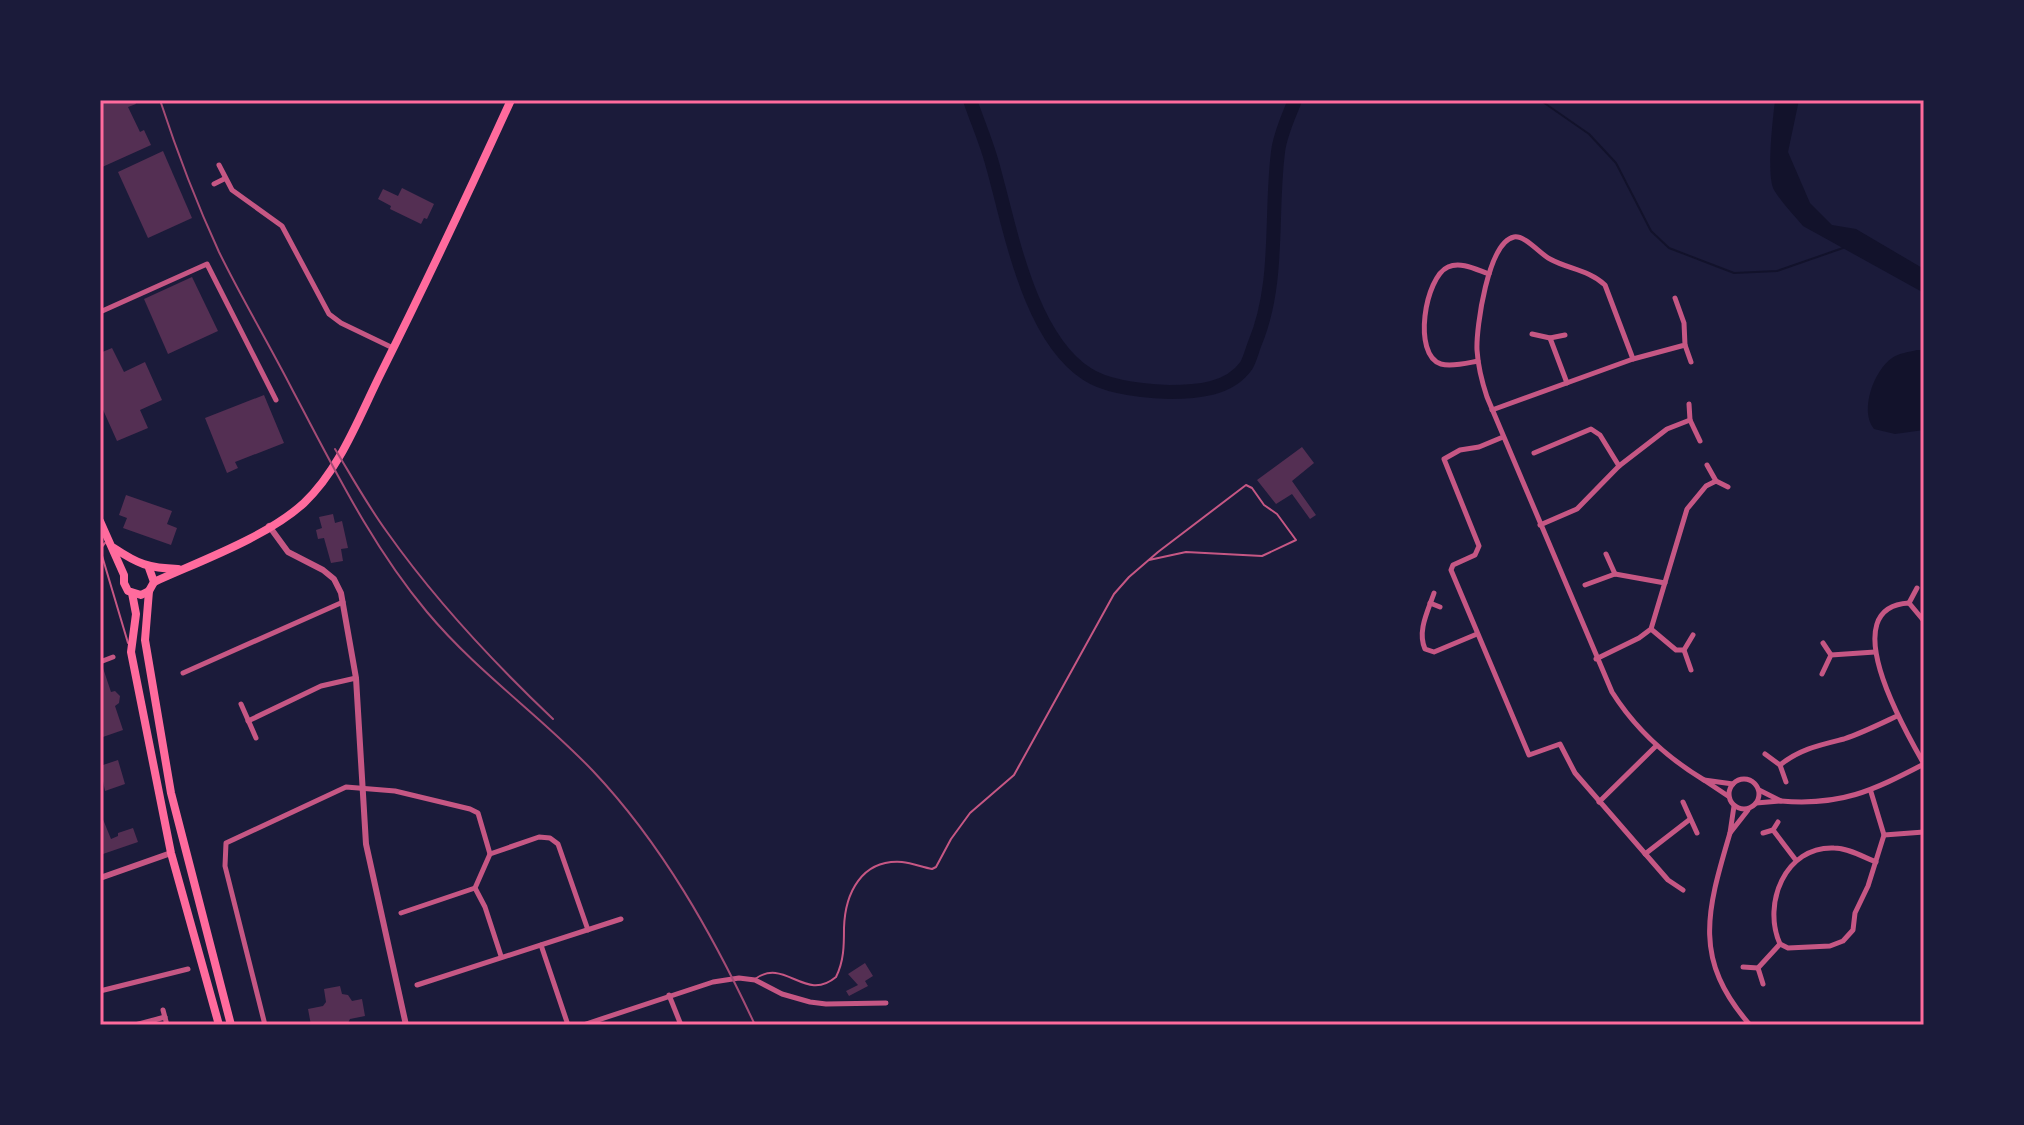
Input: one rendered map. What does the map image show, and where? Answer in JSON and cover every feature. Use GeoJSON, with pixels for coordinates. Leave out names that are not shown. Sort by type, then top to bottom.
{"type":"FeatureCollection","features":[{"type":"Feature","properties":{"kind":"main road"},"geometry":{"type":"LineString","coordinates":[[231,1025],[179,828],[149,672],[145,640],[149,591],[154,582],[269,526],[304,503],[333,467],[446,243],[511,100]]}},
{"type":"Feature","properties":{"kind":"main road"},"geometry":{"type":"LineString","coordinates":[[100,521],[124,575],[125,588],[141,595],[149,591]]}},
{"type":"Feature","properties":{"kind":"main road"},"geometry":{"type":"LineString","coordinates":[[110,543],[138,564],[149,568],[183,569]]}},
{"type":"Feature","properties":{"kind":"main road"},"geometry":{"type":"LineString","coordinates":[[124,575],[129,567],[138,564]]}},
{"type":"Feature","properties":{"kind":"main road"},"geometry":{"type":"LineString","coordinates":[[149,568],[154,582]]}},
{"type":"Feature","properties":{"kind":"main road"},"geometry":{"type":"LineString","coordinates":[[132,593],[136,614],[131,652],[171,853],[219,1025]]}},
{"type":"Feature","properties":{"kind":"main road"},"geometry":{"type":"LineString","coordinates":[[171,853],[179,846],[179,828]]}},
{"type":"Feature","properties":{"kind":"street"},"geometry":{"type":"LineString","coordinates":[[219,165],[224,179],[243,199],[282,226],[329,314],[393,348]]}},
{"type":"Feature","properties":{"kind":"street"},"geometry":{"type":"LineString","coordinates":[[214,184],[224,179]]}},
{"type":"Feature","properties":{"kind":"street"},"geometry":{"type":"LineString","coordinates":[[1633,359],[1605,285],[1597,277],[1549,259],[1517,236],[1503,246],[1489,274],[1477,329],[1482,381],[1596,659],[1623,708],[1656,746],[1729,797],[1734,806],[1710,912],[1711,954],[1718,980],[1732,1005],[1750,1025]]}},
{"type":"Feature","properties":{"kind":"street"},"geometry":{"type":"LineString","coordinates":[[100,312],[207,264],[276,400]]}},
{"type":"Feature","properties":{"kind":"street"},"geometry":{"type":"LineString","coordinates":[[1478,361],[1442,365],[1432,359],[1425,344],[1426,316],[1435,279],[1447,267],[1463,265],[1489,274]]}},
{"type":"Feature","properties":{"kind":"street"},"geometry":{"type":"LineString","coordinates":[[1675,298],[1684,323],[1685,345],[1691,362]]}},
{"type":"Feature","properties":{"kind":"street"},"geometry":{"type":"LineString","coordinates":[[1532,334],[1550,338],[1565,335]]}},
{"type":"Feature","properties":{"kind":"street"},"geometry":{"type":"LineString","coordinates":[[1550,338],[1567,383]]}},
{"type":"Feature","properties":{"kind":"street"},"geometry":{"type":"LineString","coordinates":[[1492,410],[1633,359],[1685,345]]}},
{"type":"Feature","properties":{"kind":"street"},"geometry":{"type":"LineString","coordinates":[[1689,404],[1690,420],[1700,441]]}},
{"type":"Feature","properties":{"kind":"street"},"geometry":{"type":"LineString","coordinates":[[1540,525],[1577,509],[1619,466],[1667,429],[1690,420]]}},
{"type":"Feature","properties":{"kind":"street"},"geometry":{"type":"LineString","coordinates":[[1534,453],[1591,429],[1600,435],[1619,466]]}},
{"type":"Feature","properties":{"kind":"street"},"geometry":{"type":"LineString","coordinates":[[1503,437],[1479,447],[1460,450],[1444,459],[1479,546],[1475,555],[1453,565],[1451,570],[1529,755],[1560,744],[1575,773],[1599,802],[1668,880],[1683,890]]}},
{"type":"Feature","properties":{"kind":"street"},"geometry":{"type":"LineString","coordinates":[[1707,465],[1716,481],[1728,487]]}},
{"type":"Feature","properties":{"kind":"street"},"geometry":{"type":"LineString","coordinates":[[1596,659],[1651,629],[1687,509],[1706,486],[1716,481]]}},
{"type":"Feature","properties":{"kind":"street"},"geometry":{"type":"LineString","coordinates":[[269,526],[288,552],[334,579],[343,602],[356,678],[366,844],[396,968],[406,1025]]}},
{"type":"Feature","properties":{"kind":"street"},"geometry":{"type":"LineString","coordinates":[[1606,554],[1615,574]]}},
{"type":"Feature","properties":{"kind":"street"},"geometry":{"type":"LineString","coordinates":[[1585,585],[1615,574],[1665,583]]}},
{"type":"Feature","properties":{"kind":"street"},"geometry":{"type":"LineString","coordinates":[[1909,603],[1917,588]]}},
{"type":"Feature","properties":{"kind":"street"},"geometry":{"type":"LineString","coordinates":[[1434,593],[1422,638],[1429,652],[1477,634]]}},
{"type":"Feature","properties":{"kind":"street"},"geometry":{"type":"LineString","coordinates":[[183,673],[343,602]]}},
{"type":"Feature","properties":{"kind":"street"},"geometry":{"type":"LineString","coordinates":[[1430,603],[1440,607]]}},
{"type":"Feature","properties":{"kind":"street"},"geometry":{"type":"LineString","coordinates":[[1909,603],[1924,621]]}},
{"type":"Feature","properties":{"kind":"street"},"geometry":{"type":"LineString","coordinates":[[1730,833],[1756,803],[1805,803],[1871,792],[1924,764],[1897,716],[1875,652],[1878,624],[1884,614],[1909,603]]}},
{"type":"Feature","properties":{"kind":"street"},"geometry":{"type":"LineString","coordinates":[[1651,629],[1676,650],[1684,650]]}},
{"type":"Feature","properties":{"kind":"street"},"geometry":{"type":"LineString","coordinates":[[1684,650],[1693,635]]}},
{"type":"Feature","properties":{"kind":"street"},"geometry":{"type":"LineString","coordinates":[[1823,643],[1831,655]]}},
{"type":"Feature","properties":{"kind":"street"},"geometry":{"type":"LineString","coordinates":[[1684,650],[1691,670]]}},
{"type":"Feature","properties":{"kind":"street"},"geometry":{"type":"LineString","coordinates":[[1831,655],[1875,652]]}},
{"type":"Feature","properties":{"kind":"street"},"geometry":{"type":"LineString","coordinates":[[1822,674],[1831,655]]}},
{"type":"Feature","properties":{"kind":"street"},"geometry":{"type":"LineString","coordinates":[[100,662],[113,657]]}},
{"type":"Feature","properties":{"kind":"street"},"geometry":{"type":"LineString","coordinates":[[248,721],[321,686],[356,678]]}},
{"type":"Feature","properties":{"kind":"street"},"geometry":{"type":"LineString","coordinates":[[241,704],[256,738]]}},
{"type":"Feature","properties":{"kind":"street"},"geometry":{"type":"LineString","coordinates":[[1780,765],[1803,750],[1845,738],[1897,716]]}},
{"type":"Feature","properties":{"kind":"street"},"geometry":{"type":"LineString","coordinates":[[1599,802],[1656,746]]}},
{"type":"Feature","properties":{"kind":"street"},"geometry":{"type":"LineString","coordinates":[[1765,754],[1780,765],[1786,782]]}},
{"type":"Feature","properties":{"kind":"street"},"geometry":{"type":"LineString","coordinates":[[1704,780],[1733,784],[1741,780],[1750,781],[1758,790],[1781,801]]}},
{"type":"Feature","properties":{"kind":"street"},"geometry":{"type":"LineString","coordinates":[[1729,797],[1733,784]]}},
{"type":"Feature","properties":{"kind":"street"},"geometry":{"type":"LineString","coordinates":[[265,1025],[225,866],[226,843],[346,787],[418,796],[478,813],[490,854],[475,888],[401,913]]}},
{"type":"Feature","properties":{"kind":"street"},"geometry":{"type":"LineString","coordinates":[[1756,803],[1758,790]]}},
{"type":"Feature","properties":{"kind":"street"},"geometry":{"type":"LineString","coordinates":[[1871,792],[1884,835],[1876,862],[1855,913],[1853,930],[1843,941],[1830,946],[1788,948],[1780,944],[1775,932],[1774,912],[1782,879],[1795,859],[1815,850],[1836,848],[1876,862]]}},
{"type":"Feature","properties":{"kind":"street"},"geometry":{"type":"LineString","coordinates":[[1683,802],[1697,833]]}},
{"type":"Feature","properties":{"kind":"street"},"geometry":{"type":"LineString","coordinates":[[1734,806],[1748,809]]}},
{"type":"Feature","properties":{"kind":"street"},"geometry":{"type":"LineString","coordinates":[[1645,854],[1689,820]]}},
{"type":"Feature","properties":{"kind":"street"},"geometry":{"type":"LineString","coordinates":[[1763,833],[1773,830],[1778,822]]}},
{"type":"Feature","properties":{"kind":"street"},"geometry":{"type":"LineString","coordinates":[[1773,830],[1795,859]]}},
{"type":"Feature","properties":{"kind":"street"},"geometry":{"type":"LineString","coordinates":[[1884,835],[1924,832]]}},
{"type":"Feature","properties":{"kind":"street"},"geometry":{"type":"LineString","coordinates":[[490,854],[539,837],[550,838],[558,844],[588,930]]}},
{"type":"Feature","properties":{"kind":"street"},"geometry":{"type":"LineString","coordinates":[[100,878],[171,853]]}},
{"type":"Feature","properties":{"kind":"street"},"geometry":{"type":"LineString","coordinates":[[475,888],[485,907],[501,956]]}},
{"type":"Feature","properties":{"kind":"street"},"geometry":{"type":"LineString","coordinates":[[417,985],[621,919]]}},
{"type":"Feature","properties":{"kind":"street"},"geometry":{"type":"LineString","coordinates":[[1758,968],[1780,944]]}},
{"type":"Feature","properties":{"kind":"street"},"geometry":{"type":"LineString","coordinates":[[541,945],[568,1025]]}},
{"type":"Feature","properties":{"kind":"street"},"geometry":{"type":"LineString","coordinates":[[1743,967],[1758,968]]}},
{"type":"Feature","properties":{"kind":"street"},"geometry":{"type":"LineString","coordinates":[[1758,968],[1763,984]]}},
{"type":"Feature","properties":{"kind":"street"},"geometry":{"type":"LineString","coordinates":[[100,991],[188,969]]}},
{"type":"Feature","properties":{"kind":"street"},"geometry":{"type":"LineString","coordinates":[[583,1025],[669,995],[739,978],[755,980],[782,994],[810,1002],[886,1003]]}},
{"type":"Feature","properties":{"kind":"street"},"geometry":{"type":"LineString","coordinates":[[669,995],[681,1025]]}},
{"type":"Feature","properties":{"kind":"street"},"geometry":{"type":"LineString","coordinates":[[163,1010],[167,1025]]}},
{"type":"Feature","properties":{"kind":"street"},"geometry":{"type":"LineString","coordinates":[[135,1025],[165,1017]]}},
{"type":"Feature","properties":{"kind":"lane"},"geometry":{"type":"LineString","coordinates":[[755,980],[771,971],[809,985],[827,984],[836,977],[843,954],[848,900],[854,885],[868,871],[884,864],[900,862],[932,869],[936,867],[970,813],[1014,775],[1114,594],[1149,560],[1246,485],[1277,514],[1296,540],[1262,556],[1186,552],[1149,560]]}},
{"type":"Feature","properties":{"kind":"lane"},"geometry":{"type":"LineString","coordinates":[[110,543],[100,549],[131,652]]}},
{"type":"Feature","properties":{"kind":"shaded area"},"geometry":{"type":"Polygon","coordinates":[[[1775,100],[1799,100],[1788,152],[1810,203],[1832,225],[1856,229],[1924,269],[1924,293],[1803,226],[1780,199],[1770,173],[1775,100]]]}},
{"type":"Feature","properties":{"kind":"shaded area"},"geometry":{"type":"Polygon","coordinates":[[[1924,350],[1924,430],[1895,434],[1874,429],[1868,402],[1874,381],[1885,364],[1895,356],[1924,350]]]}},
{"type":"Feature","properties":{"kind":"building"},"geometry":{"type":"Polygon","coordinates":[[[100,100],[134,100],[136,104],[128,107],[140,132],[144,130],[151,145],[100,168],[100,100]]]}},
{"type":"Feature","properties":{"kind":"building"},"geometry":{"type":"Polygon","coordinates":[[[163,151],[192,218],[148,238],[118,172],[163,151]]]}},
{"type":"Feature","properties":{"kind":"building"},"geometry":{"type":"Polygon","coordinates":[[[402,188],[434,204],[421,224],[390,209],[391,206],[378,199],[383,189],[398,196],[402,188]]]}},
{"type":"Feature","properties":{"kind":"building"},"geometry":{"type":"Polygon","coordinates":[[[192,277],[218,331],[168,354],[144,299],[192,277]]]}},
{"type":"Feature","properties":{"kind":"building"},"geometry":{"type":"Polygon","coordinates":[[[112,348],[124,372],[145,362],[162,400],[140,410],[148,428],[117,441],[100,403],[100,353],[112,348]]]}},
{"type":"Feature","properties":{"kind":"building"},"geometry":{"type":"Polygon","coordinates":[[[264,395],[284,443],[235,462],[238,468],[227,473],[205,418],[264,395]]]}},
{"type":"Feature","properties":{"kind":"building"},"geometry":{"type":"Polygon","coordinates":[[[1302,447],[1314,463],[1292,481],[1316,515],[1310,519],[1292,494],[1276,504],[1257,480],[1302,447]]]}},
{"type":"Feature","properties":{"kind":"building"},"geometry":{"type":"Polygon","coordinates":[[[126,495],[172,511],[167,524],[177,528],[171,545],[123,528],[127,518],[119,515],[126,495]]]}},
{"type":"Feature","properties":{"kind":"building"},"geometry":{"type":"Polygon","coordinates":[[[333,514],[335,523],[342,521],[348,548],[341,549],[343,561],[331,563],[324,538],[318,539],[316,530],[322,528],[319,517],[333,514]]]}},
{"type":"Feature","properties":{"kind":"building"},"geometry":{"type":"Polygon","coordinates":[[[100,668],[103,668],[111,692],[115,691],[120,696],[115,706],[123,730],[100,738],[100,668]]]}},
{"type":"Feature","properties":{"kind":"building"},"geometry":{"type":"Polygon","coordinates":[[[118,760],[125,784],[105,791],[100,766],[118,760]]]}},
{"type":"Feature","properties":{"kind":"building"},"geometry":{"type":"Polygon","coordinates":[[[100,812],[111,839],[133,828],[138,842],[100,855],[100,812]]]}},
{"type":"Feature","properties":{"kind":"building"},"geometry":{"type":"Polygon","coordinates":[[[865,963],[873,976],[865,981],[868,986],[849,996],[846,991],[858,985],[848,974],[865,963]]]}},
{"type":"Feature","properties":{"kind":"building"},"geometry":{"type":"Polygon","coordinates":[[[340,986],[342,994],[348,995],[352,1001],[362,999],[365,1016],[350,1019],[347,1025],[311,1025],[308,1009],[323,1006],[326,1002],[324,989],[340,986]]]}},
{"type":"Feature","properties":{"kind":"waterway"},"geometry":{"type":"LineString","coordinates":[[970,100],[990,155],[1024,278],[1050,334],[1067,357],[1096,379],[1126,388],[1169,392],[1221,385],[1239,374],[1249,361],[1268,297],[1278,152],[1295,100]]}},
{"type":"Feature","properties":{"kind":"waterway"},"geometry":{"type":"LineString","coordinates":[[1540,100],[1589,134],[1616,163],[1651,231],[1669,248],[1734,273],[1777,271],[1843,248]]}},
{"type":"Feature","properties":{"kind":"railway"},"geometry":{"type":"LineString","coordinates":[[160,100],[187,177],[219,252],[339,477],[388,560],[447,634],[573,751],[642,829],[703,924],[755,1025]]}},
{"type":"Feature","properties":{"kind":"railway"},"geometry":{"type":"LineString","coordinates":[[335,449],[380,522],[425,582],[486,652],[553,719]]}}]}
